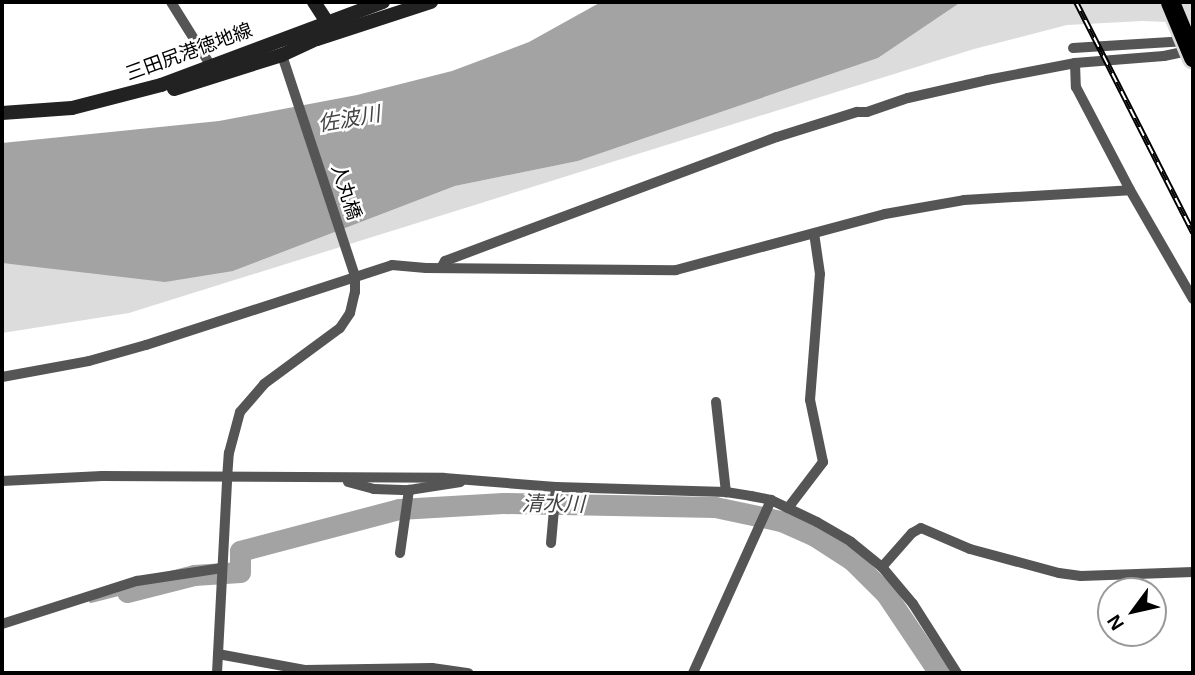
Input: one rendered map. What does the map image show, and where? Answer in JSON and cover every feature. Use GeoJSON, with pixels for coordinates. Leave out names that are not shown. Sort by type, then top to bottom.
{"type":"FeatureCollection","features":[{"type":"Feature","properties":{"kind":"highway"},"geometry":{"type":"LineString","coordinates":[[1170,2],[1193,57]]}},
{"type":"Feature","properties":{"kind":"main road"},"geometry":{"type":"LineString","coordinates":[[314,2],[327,22]]}},
{"type":"Feature","properties":{"kind":"main road","name":"三田尻港徳地線"},"geometry":{"type":"LineString","coordinates":[[2,113],[72,107],[166,88],[211,66],[383,2]]}},
{"type":"Feature","properties":{"kind":"main road"},"geometry":{"type":"LineString","coordinates":[[166,88],[284,60],[317,39],[431,2]]}},
{"type":"Feature","properties":{"kind":"street"},"geometry":{"type":"LineString","coordinates":[[171,2],[211,66]]}},
{"type":"Feature","properties":{"kind":"street"},"geometry":{"type":"LineString","coordinates":[[1073,48],[1160,40],[1193,41]]}},
{"type":"Feature","properties":{"kind":"street"},"geometry":{"type":"LineString","coordinates":[[441,268],[445,261],[777,137],[908,98],[1074,63],[1164,56],[1193,50]]}},
{"type":"Feature","properties":{"kind":"street","name":"人丸橋"},"geometry":{"type":"LineString","coordinates":[[284,60],[355,276]]}},
{"type":"Feature","properties":{"kind":"street"},"geometry":{"type":"LineString","coordinates":[[1074,63],[1076,87],[1130,190],[1193,298]]}},
{"type":"Feature","properties":{"kind":"street"},"geometry":{"type":"LineString","coordinates":[[2,377],[89,361],[146,345],[392,265],[441,268],[676,270],[885,214],[964,200],[1130,190]]}},
{"type":"Feature","properties":{"kind":"street"},"geometry":{"type":"LineString","coordinates":[[788,508],[823,462],[810,400],[820,274],[814,233]]}},
{"type":"Feature","properties":{"kind":"street"},"geometry":{"type":"LineString","coordinates":[[217,673],[226,479],[229,453],[240,412],[264,384],[340,328],[350,313],[355,292],[355,276]]}},
{"type":"Feature","properties":{"kind":"street"},"geometry":{"type":"LineString","coordinates":[[716,402],[726,492]]}},
{"type":"Feature","properties":{"kind":"street"},"geometry":{"type":"LineString","coordinates":[[2,481],[102,476],[468,480],[556,487],[726,492],[788,508],[851,542],[882,567],[913,604],[957,673]]}},
{"type":"Feature","properties":{"kind":"street"},"geometry":{"type":"LineString","coordinates":[[338,480],[374,489],[409,490],[468,480]]}},
{"type":"Feature","properties":{"kind":"street"},"geometry":{"type":"LineString","coordinates":[[551,543],[556,487]]}},
{"type":"Feature","properties":{"kind":"street"},"geometry":{"type":"LineString","coordinates":[[400,553],[409,490]]}},
{"type":"Feature","properties":{"kind":"street"},"geometry":{"type":"LineString","coordinates":[[692,673],[770,503]]}},
{"type":"Feature","properties":{"kind":"street"},"geometry":{"type":"LineString","coordinates":[[882,567],[912,533],[921,528],[971,549],[1059,573],[1081,576],[1193,572]]}},
{"type":"Feature","properties":{"kind":"street"},"geometry":{"type":"LineString","coordinates":[[2,624],[137,581],[222,568]]}},
{"type":"Feature","properties":{"kind":"street"},"geometry":{"type":"LineString","coordinates":[[218,654],[305,670],[432,668],[469,673]]}},
{"type":"Feature","properties":{"kind":"shaded area"},"geometry":{"type":"Polygon","coordinates":[[[961,2],[1193,2],[1193,23],[1142,21],[1067,25],[974,49],[129,313],[2,333],[2,263],[233,271],[455,186],[578,161],[878,58],[961,2]]]}},
{"type":"Feature","properties":{"kind":"water","name":"佐波川"},"geometry":{"type":"Polygon","coordinates":[[[601,2],[961,2],[878,58],[578,161],[455,186],[233,271],[165,282],[2,263],[2,143],[219,121],[357,95],[452,71],[529,42],[601,2]]]}},
{"type":"Feature","properties":{"kind":"waterway","name":"清水川"},"geometry":{"type":"LineString","coordinates":[[127,592],[194,575],[240,572],[240,551],[399,509],[503,503],[715,507],[781,521],[813,535],[852,560],[886,594],[939,673]]}},
{"type":"Feature","properties":{"kind":"waterway"},"geometry":{"type":"LineString","coordinates":[[91,601],[127,592]]}},
{"type":"Feature","properties":{"kind":"railway"},"geometry":{"type":"LineString","coordinates":[[1076,2],[1193,233]]}}]}
